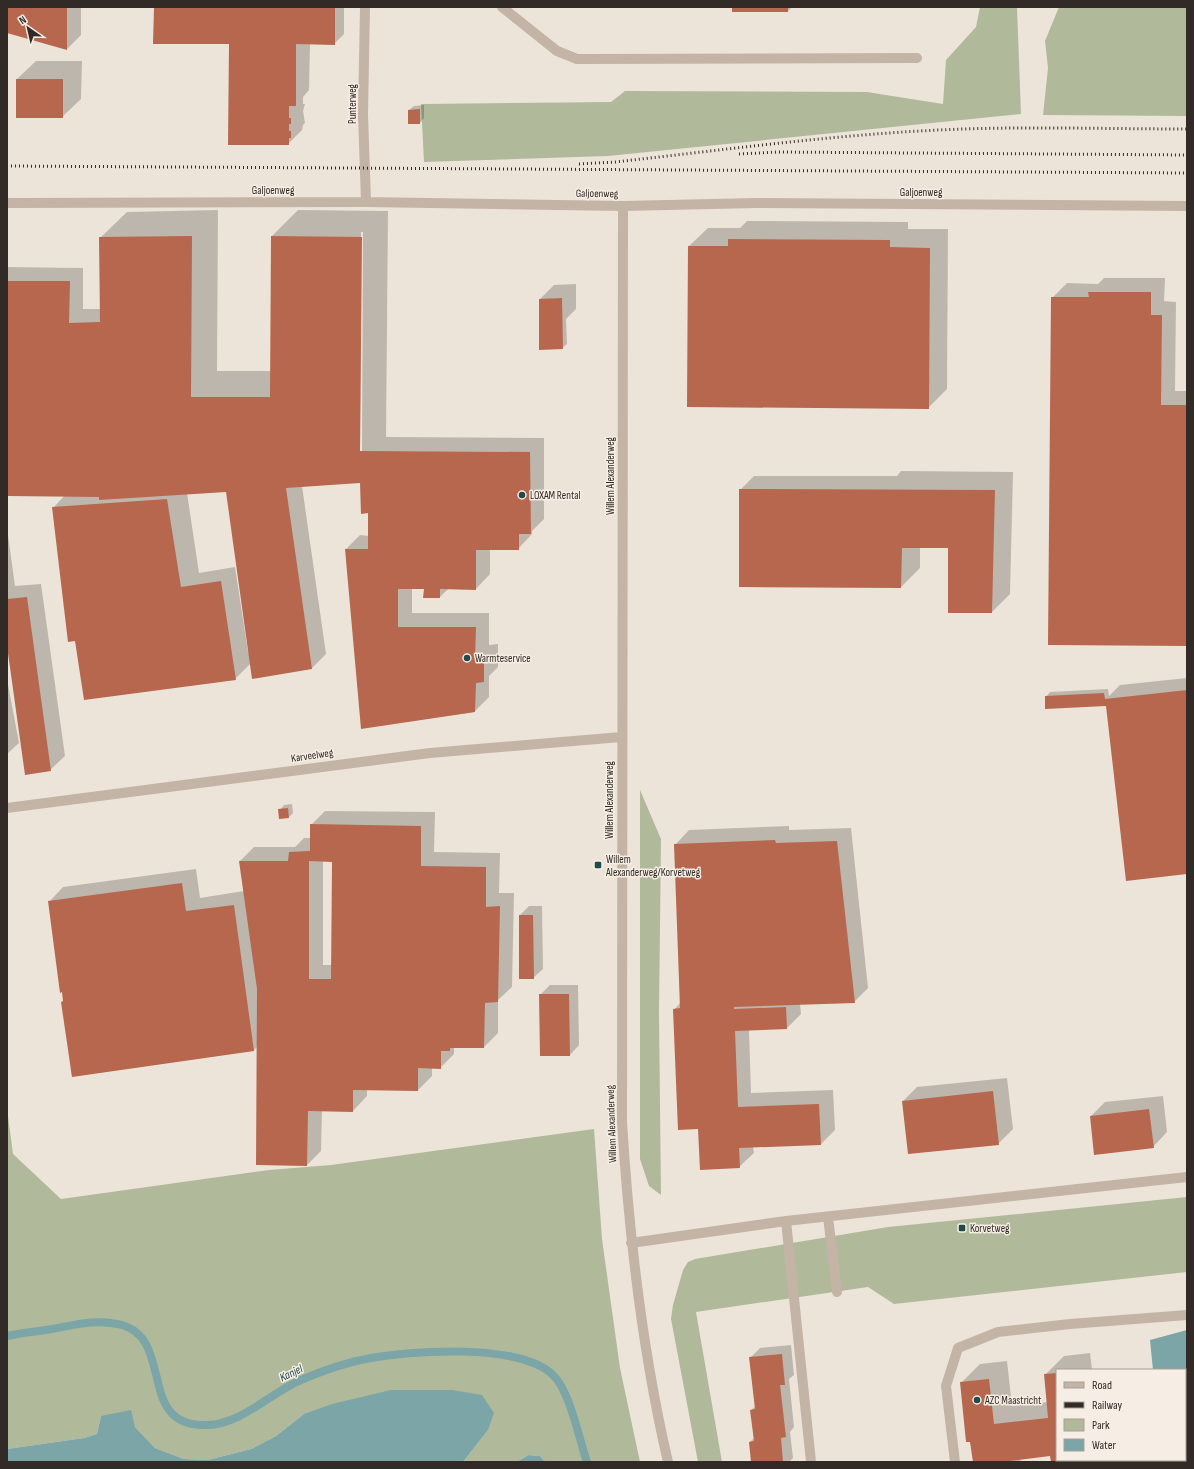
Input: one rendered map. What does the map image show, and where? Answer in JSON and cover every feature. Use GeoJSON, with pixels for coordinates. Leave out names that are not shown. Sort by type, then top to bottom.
{"type":"FeatureCollection","features":[{"type":"Feature","properties":{"kind":"street","name":"Punterweg"},"geometry":{"type":"LineString","coordinates":[[365,7],[363,115],[366,202]]}},
{"type":"Feature","properties":{"kind":"street"},"geometry":{"type":"LineString","coordinates":[[502,7],[557,51],[577,59],[917,58]]}},
{"type":"Feature","properties":{"kind":"street","name":"Galjoenweg"},"geometry":{"type":"LineString","coordinates":[[7,203],[366,202],[623,206],[764,203],[1187,206]]}},
{"type":"Feature","properties":{"kind":"street","name":"Willem Alexanderweg"},"geometry":{"type":"LineString","coordinates":[[623,206],[621,737],[622,1122],[631,1243],[643,1336],[668,1462]]}},
{"type":"Feature","properties":{"kind":"street","name":"Karveelweg"},"geometry":{"type":"LineString","coordinates":[[7,808],[422,753],[621,737]]}},
{"type":"Feature","properties":{"kind":"street"},"geometry":{"type":"LineString","coordinates":[[631,1243],[786,1221],[1187,1177]]}},
{"type":"Feature","properties":{"kind":"street"},"geometry":{"type":"LineString","coordinates":[[828,1217],[837,1292]]}},
{"type":"Feature","properties":{"kind":"street"},"geometry":{"type":"LineString","coordinates":[[786,1221],[811,1462]]}},
{"type":"Feature","properties":{"kind":"street"},"geometry":{"type":"LineString","coordinates":[[955,1462],[946,1386],[958,1348],[998,1332],[1070,1324],[1187,1315]]}},
{"type":"Feature","properties":{"kind":"green space"},"geometry":{"type":"Polygon","coordinates":[[[980,7],[1017,7],[1021,114],[608,156],[424,162],[421,104],[611,102],[625,91],[867,92],[943,104],[946,60],[976,27],[980,7]]]}},
{"type":"Feature","properties":{"kind":"green space"},"geometry":{"type":"Polygon","coordinates":[[[1059,7],[1187,7],[1187,116],[1043,115],[1048,68],[1045,41],[1059,7]]]}},
{"type":"Feature","properties":{"kind":"green space"},"geometry":{"type":"Polygon","coordinates":[[[640,790],[661,839],[659,1012],[661,1195],[649,1186],[640,1159],[640,790]]]}},
{"type":"Feature","properties":{"kind":"green space"},"geometry":{"type":"Polygon","coordinates":[[[7,1108],[13,1154],[61,1199],[269,1170],[331,1165],[594,1129],[602,1239],[620,1368],[640,1462],[545,1462],[540,1456],[529,1455],[516,1462],[463,1462],[488,1430],[304,1414],[276,1436],[251,1449],[208,1460],[184,1459],[155,1448],[135,1427],[101,1416],[97,1434],[84,1438],[7,1449],[7,1108]]]}},
{"type":"Feature","properties":{"kind":"green space"},"geometry":{"type":"Polygon","coordinates":[[[1187,1197],[1187,1272],[894,1304],[868,1287],[696,1312],[722,1462],[698,1462],[671,1319],[673,1305],[683,1270],[688,1262],[695,1259],[888,1227],[1187,1197]]]}},
{"type":"Feature","properties":{"kind":"water"},"geometry":{"type":"Polygon","coordinates":[[[1187,1330],[1187,1462],[1161,1462],[1186,1461],[1186,1369],[1153,1369],[1150,1340],[1187,1330]]]}},
{"type":"Feature","properties":{"kind":"water"},"geometry":{"type":"Polygon","coordinates":[[[391,1390],[452,1390],[482,1395],[494,1413],[488,1430],[463,1462],[7,1462],[7,1449],[84,1438],[97,1434],[101,1416],[131,1410],[135,1427],[155,1448],[184,1459],[208,1460],[251,1449],[276,1436],[304,1414],[332,1404],[391,1390]]]}},
{"type":"Feature","properties":{"kind":"water"},"geometry":{"type":"Polygon","coordinates":[[[529,1455],[540,1456],[545,1462],[516,1462],[529,1455]]]}},
{"type":"Feature","properties":{"kind":"building"},"geometry":{"type":"Polygon","coordinates":[[[7,7],[67,7],[67,50],[7,33],[7,7]]]}},
{"type":"Feature","properties":{"kind":"building"},"geometry":{"type":"Polygon","coordinates":[[[154,7],[335,7],[335,45],[296,44],[296,106],[289,106],[289,118],[291,118],[291,124],[289,124],[289,131],[291,131],[291,138],[289,138],[289,145],[228,145],[229,44],[153,44],[154,7]]]}},
{"type":"Feature","properties":{"kind":"building"},"geometry":{"type":"Polygon","coordinates":[[[732,7],[788,7],[788,12],[732,12],[732,7]]]}},
{"type":"Feature","properties":{"kind":"building"},"geometry":{"type":"Polygon","coordinates":[[[16,79],[63,79],[63,118],[16,118],[16,79]]]}},
{"type":"Feature","properties":{"kind":"building"},"geometry":{"type":"Polygon","coordinates":[[[420,109],[420,124],[408,124],[408,110],[420,109]]]}},
{"type":"Feature","properties":{"kind":"building"},"geometry":{"type":"Polygon","coordinates":[[[192,236],[191,397],[270,397],[271,236],[362,237],[360,451],[530,452],[531,534],[519,534],[519,550],[476,550],[476,590],[440,589],[440,598],[423,598],[424,589],[398,589],[398,627],[476,627],[475,659],[484,658],[484,682],[476,683],[475,712],[361,729],[345,549],[368,549],[368,513],[361,514],[360,483],[286,488],[312,669],[252,679],[226,492],[99,500],[99,497],[7,496],[7,281],[70,281],[69,323],[100,322],[99,237],[192,236]]]}},
{"type":"Feature","properties":{"kind":"building"},"geometry":{"type":"Polygon","coordinates":[[[728,239],[890,240],[890,247],[930,248],[929,409],[687,407],[688,246],[728,246],[728,239]]]}},
{"type":"Feature","properties":{"kind":"building"},"geometry":{"type":"Polygon","coordinates":[[[1088,292],[1151,292],[1151,315],[1162,315],[1161,405],[1187,405],[1187,646],[1048,645],[1051,297],[1089,297],[1088,292]]]}},
{"type":"Feature","properties":{"kind":"building"},"geometry":{"type":"Polygon","coordinates":[[[562,298],[563,349],[539,350],[539,299],[562,298]]]}},
{"type":"Feature","properties":{"kind":"building"},"geometry":{"type":"Polygon","coordinates":[[[739,489],[995,490],[992,613],[948,613],[948,548],[902,548],[901,588],[739,587],[739,489]]]}},
{"type":"Feature","properties":{"kind":"building"},"geometry":{"type":"Polygon","coordinates":[[[167,499],[181,587],[221,581],[236,680],[84,700],[75,641],[68,642],[52,507],[167,499]]]}},
{"type":"Feature","properties":{"kind":"building"},"geometry":{"type":"Polygon","coordinates":[[[27,597],[51,771],[25,775],[7,646],[7,599],[27,597]]]}},
{"type":"Feature","properties":{"kind":"building"},"geometry":{"type":"Polygon","coordinates":[[[1187,690],[1187,874],[1126,881],[1106,706],[1045,709],[1045,696],[1104,693],[1105,699],[1187,690]]]}},
{"type":"Feature","properties":{"kind":"building"},"geometry":{"type":"Polygon","coordinates":[[[288,808],[289,818],[279,819],[278,809],[288,808]]]}},
{"type":"Feature","properties":{"kind":"building"},"geometry":{"type":"Polygon","coordinates":[[[310,824],[421,826],[421,866],[486,867],[486,907],[500,906],[498,1002],[485,1003],[484,1048],[450,1048],[450,1051],[441,1051],[441,1069],[418,1068],[418,1091],[353,1090],[353,1112],[308,1111],[307,1166],[256,1165],[257,989],[239,861],[288,861],[289,852],[310,851],[310,824]],[[309,861],[309,979],[331,979],[332,862],[309,861]]]}},
{"type":"Feature","properties":{"kind":"building"},"geometry":{"type":"Polygon","coordinates":[[[775,840],[776,843],[837,841],[855,1003],[734,1007],[734,1009],[786,1007],[787,1029],[735,1031],[738,1107],[819,1104],[821,1145],[739,1148],[740,1168],[700,1170],[698,1129],[678,1130],[673,1009],[680,1008],[674,844],[775,840]]]}},
{"type":"Feature","properties":{"kind":"building"},"geometry":{"type":"Polygon","coordinates":[[[182,883],[186,911],[234,905],[254,1051],[72,1077],[61,1002],[63,1001],[62,992],[60,993],[48,901],[182,883]]]}},
{"type":"Feature","properties":{"kind":"building"},"geometry":{"type":"Polygon","coordinates":[[[519,915],[533,915],[534,979],[519,979],[519,915]]]}},
{"type":"Feature","properties":{"kind":"building"},"geometry":{"type":"Polygon","coordinates":[[[539,994],[569,994],[570,1056],[540,1056],[539,994]]]}},
{"type":"Feature","properties":{"kind":"building"},"geometry":{"type":"Polygon","coordinates":[[[993,1091],[999,1145],[908,1154],[902,1101],[993,1091]]]}},
{"type":"Feature","properties":{"kind":"building"},"geometry":{"type":"Polygon","coordinates":[[[1149,1109],[1154,1148],[1094,1155],[1090,1116],[1149,1109]]]}},
{"type":"Feature","properties":{"kind":"building"},"geometry":{"type":"Polygon","coordinates":[[[782,1354],[785,1385],[780,1385],[786,1437],[781,1438],[783,1462],[751,1462],[749,1442],[754,1441],[750,1410],[755,1409],[749,1357],[782,1354]]]}},
{"type":"Feature","properties":{"kind":"building","name":"AZC Maastricht"},"geometry":{"type":"Polygon","coordinates":[[[1056,1373],[1056,1461],[1087,1462],[1051,1462],[1050,1456],[1001,1462],[973,1462],[970,1442],[966,1442],[960,1382],[989,1379],[994,1424],[1048,1418],[1044,1374],[1056,1373]]]}},
{"type":"Feature","properties":{"kind":"waterway","name":"Kanjel"},"geometry":{"type":"LineString","coordinates":[[7,1336],[93,1322],[122,1325],[138,1334],[148,1347],[163,1399],[171,1413],[185,1422],[207,1425],[220,1423],[244,1414],[278,1392],[317,1373],[358,1361],[409,1353],[436,1352],[491,1354],[516,1358],[537,1365],[553,1375],[559,1382],[569,1403],[587,1462]]}},
{"type":"Feature","properties":{"kind":"railway"},"geometry":{"type":"LineString","coordinates":[[579,164],[615,162],[777,143],[898,132],[1001,128],[1187,129]]}},
{"type":"Feature","properties":{"kind":"railway"},"geometry":{"type":"LineString","coordinates":[[739,154],[778,152],[1187,155]]}},
{"type":"Feature","properties":{"kind":"railway"},"geometry":{"type":"LineString","coordinates":[[7,166],[1187,173]]}},
{"type":"Feature","properties":{"kind":"place","name":"LOXAM Rental"},"geometry":{"type":"Point","coordinates":[522,495]}},
{"type":"Feature","properties":{"kind":"place","name":"Warmteservice"},"geometry":{"type":"Point","coordinates":[467,658]}},
{"type":"Feature","properties":{"kind":"place","name":"Willem Alexanderweg/Korvetweg"},"geometry":{"type":"Point","coordinates":[598,865]}},
{"type":"Feature","properties":{"kind":"place","name":"Korvetweg"},"geometry":{"type":"Point","coordinates":[962,1228]}},
{"type":"Feature","properties":{"kind":"place","name":"AZC Maastricht"},"geometry":{"type":"Point","coordinates":[977,1400]}}]}
